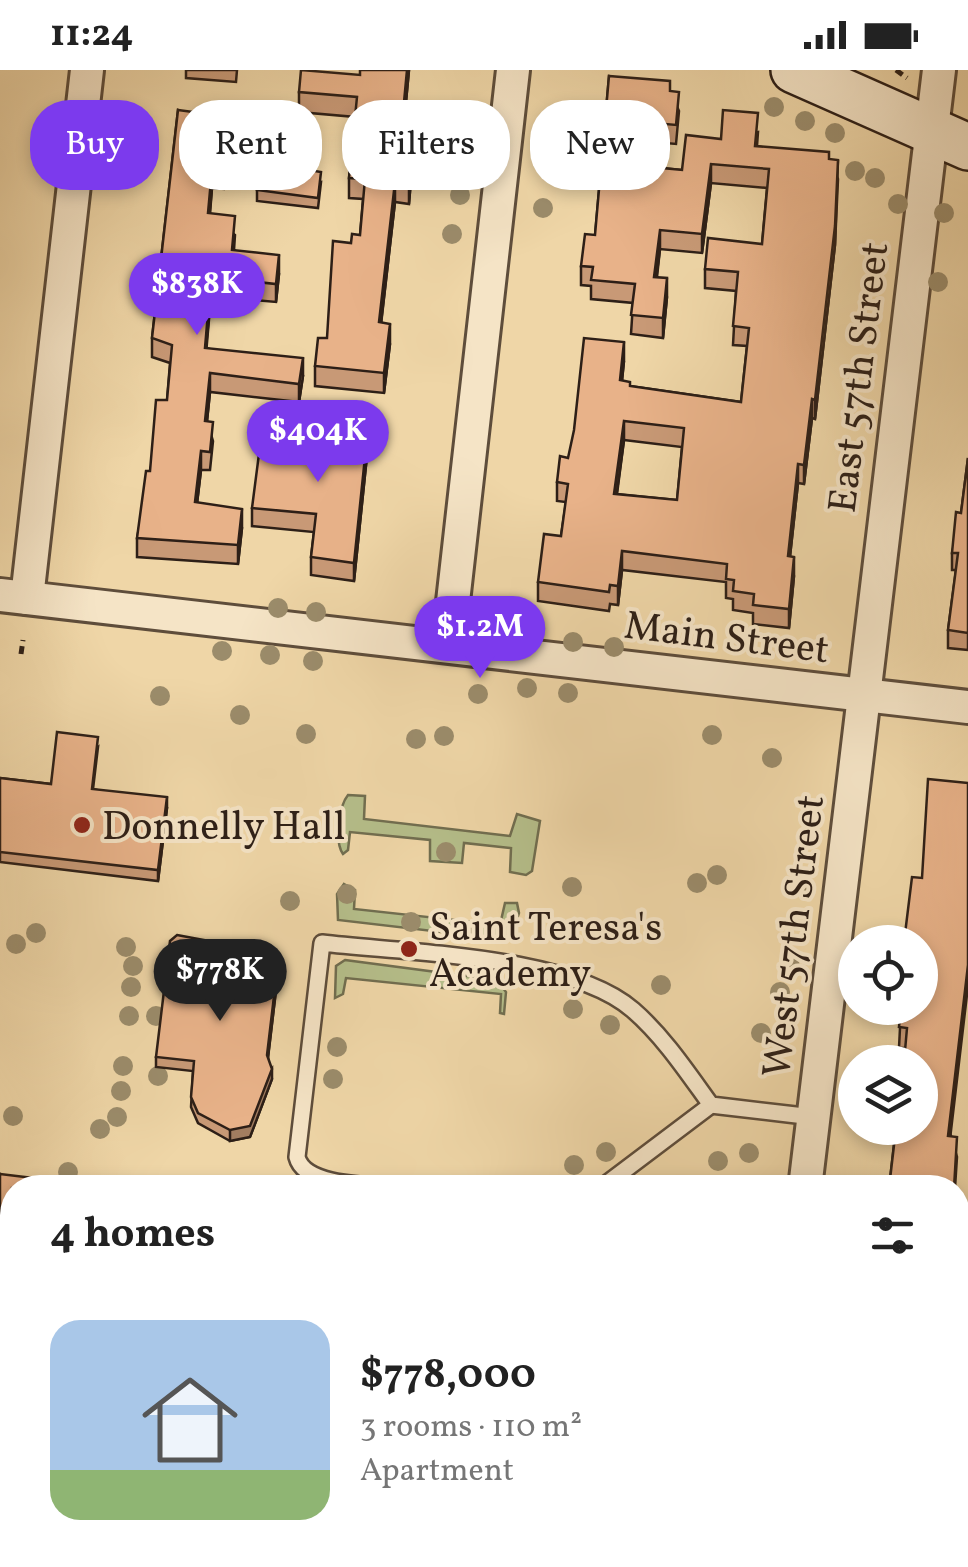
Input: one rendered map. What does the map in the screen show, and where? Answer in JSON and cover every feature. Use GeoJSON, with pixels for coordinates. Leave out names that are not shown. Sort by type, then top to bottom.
{"type":"FeatureCollection","features":[{"type":"Feature","properties":{"kind":"main road"},"geometry":{"type":"LineString","coordinates":[[794,70],[949,139]]}},
{"type":"Feature","properties":{"kind":"street"},"geometry":{"type":"LineString","coordinates":[[13,596],[87,70]]}},
{"type":"Feature","properties":{"kind":"street"},"geometry":{"type":"LineString","coordinates":[[448,646],[513,70]]}},
{"type":"Feature","properties":{"kind":"street","name":"East 57th Street"},"geometry":{"type":"LineString","coordinates":[[863,694],[949,139],[939,70]]}},
{"type":"Feature","properties":{"kind":"street","name":"Main Street"},"geometry":{"type":"LineString","coordinates":[[13,596],[968,707]]}},
{"type":"Feature","properties":{"kind":"street","name":"West 57th Street"},"geometry":{"type":"LineString","coordinates":[[806,1175],[863,694]]}},
{"type":"Feature","properties":{"kind":"lane"},"geometry":{"type":"LineString","coordinates":[[312,1175],[305,1174],[296,1157],[322,943],[525,968],[579,979],[632,1009],[662,1039],[711,1104]]}},
{"type":"Feature","properties":{"kind":"lane"},"geometry":{"type":"LineString","coordinates":[[618,1175],[711,1104],[813,1117]]}},
{"type":"Feature","properties":{"kind":"path"},"geometry":{"type":"LineString","coordinates":[[21,654],[23,640]]}},
{"type":"Feature","properties":{"kind":"green space"},"geometry":{"type":"Polygon","coordinates":[[[348,795],[365,796],[364,819],[510,836],[517,814],[540,821],[532,871],[526,875],[510,872],[511,848],[464,843],[462,863],[430,861],[430,840],[350,832],[348,850],[343,854],[339,824],[348,795]]]}},
{"type":"Feature","properties":{"kind":"green space"},"geometry":{"type":"Polygon","coordinates":[[[344,884],[355,890],[354,909],[500,925],[505,903],[517,903],[519,913],[510,940],[338,920],[337,894],[344,884]]]}},
{"type":"Feature","properties":{"kind":"green space"},"geometry":{"type":"Polygon","coordinates":[[[345,960],[497,980],[506,992],[504,1014],[500,1013],[501,994],[346,978],[343,994],[335,998],[336,966],[345,960]]]}},
{"type":"Feature","properties":{"kind":"building"},"geometry":{"type":"Polygon","coordinates":[[[301,70],[360,75],[360,70],[407,70],[404,100],[357,100],[357,97],[299,92],[301,70]]]}},
{"type":"Feature","properties":{"kind":"building"},"geometry":{"type":"Polygon","coordinates":[[[609,76],[670,81],[670,91],[679,92],[676,125],[670,124],[670,100],[607,100],[609,76]]]}},
{"type":"Feature","properties":{"kind":"building"},"geometry":{"type":"Polygon","coordinates":[[[178,110],[179,190],[210,190],[208,213],[235,216],[232,250],[279,255],[276,284],[211,277],[205,348],[303,358],[299,384],[210,373],[205,421],[213,422],[210,452],[201,451],[195,502],[242,509],[238,545],[137,538],[146,471],[150,471],[156,400],[167,400],[172,345],[152,338],[178,110]]]}},
{"type":"Feature","properties":{"kind":"building"},"geometry":{"type":"Polygon","coordinates":[[[723,110],[758,113],[755,146],[829,152],[829,159],[838,160],[835,226],[815,400],[812,399],[804,465],[798,464],[788,556],[794,557],[789,609],[753,605],[754,594],[733,591],[734,580],[726,579],[727,564],[622,551],[618,586],[610,585],[609,592],[538,582],[544,534],[561,536],[568,484],[557,482],[560,456],[568,458],[574,430],[584,338],[624,342],[620,380],[630,382],[630,386],[741,402],[749,328],[733,326],[738,272],[705,269],[708,238],[762,244],[769,169],[711,164],[702,234],[660,230],[654,277],[667,278],[663,318],[631,315],[635,284],[591,280],[593,267],[581,266],[585,234],[595,235],[599,190],[670,190],[670,169],[682,170],[686,135],[721,139],[723,110]],[[624,421],[614,494],[677,500],[684,428],[624,421]]]}},
{"type":"Feature","properties":{"kind":"building"},"geometry":{"type":"Polygon","coordinates":[[[257,190],[319,190],[318,198],[257,190]]]}},
{"type":"Feature","properties":{"kind":"building"},"geometry":{"type":"Polygon","coordinates":[[[364,190],[394,190],[379,322],[390,324],[384,373],[315,366],[318,338],[327,338],[333,241],[351,243],[352,234],[360,235],[364,190]]]}},
{"type":"Feature","properties":{"kind":"building"},"geometry":{"type":"Polygon","coordinates":[[[305,421],[368,428],[354,563],[311,557],[316,514],[252,508],[260,446],[301,452],[305,421]]]}},
{"type":"Feature","properties":{"kind":"building"},"geometry":{"type":"Polygon","coordinates":[[[968,458],[968,633],[948,630],[958,553],[952,553],[956,512],[961,513],[968,458]]]}},
{"type":"Feature","properties":{"kind":"building","name":"Donnelly Hall"},"geometry":{"type":"Polygon","coordinates":[[[57,732],[98,737],[92,789],[167,797],[158,870],[0,852],[0,778],[51,784],[57,732]]]}},
{"type":"Feature","properties":{"kind":"building"},"geometry":{"type":"Polygon","coordinates":[[[928,779],[968,783],[968,965],[948,1136],[957,1137],[955,1175],[891,1175],[894,1145],[938,1145],[938,1045],[906,1045],[907,1028],[899,1027],[938,1025],[938,925],[906,925],[912,877],[922,878],[928,779]]]}},
{"type":"Feature","properties":{"kind":"building"},"geometry":{"type":"Polygon","coordinates":[[[177,935],[279,954],[267,1055],[272,1069],[250,1126],[230,1130],[198,1113],[191,1097],[194,1061],[156,1057],[170,941],[177,935]]]}},
{"type":"Feature","properties":{"kind":"place","name":"Donnelly Hall"},"geometry":{"type":"Point","coordinates":[82,825]}},
{"type":"Feature","properties":{"kind":"place","name":"Saint Teresa's Academy"},"geometry":{"type":"Point","coordinates":[409,949]}}]}
